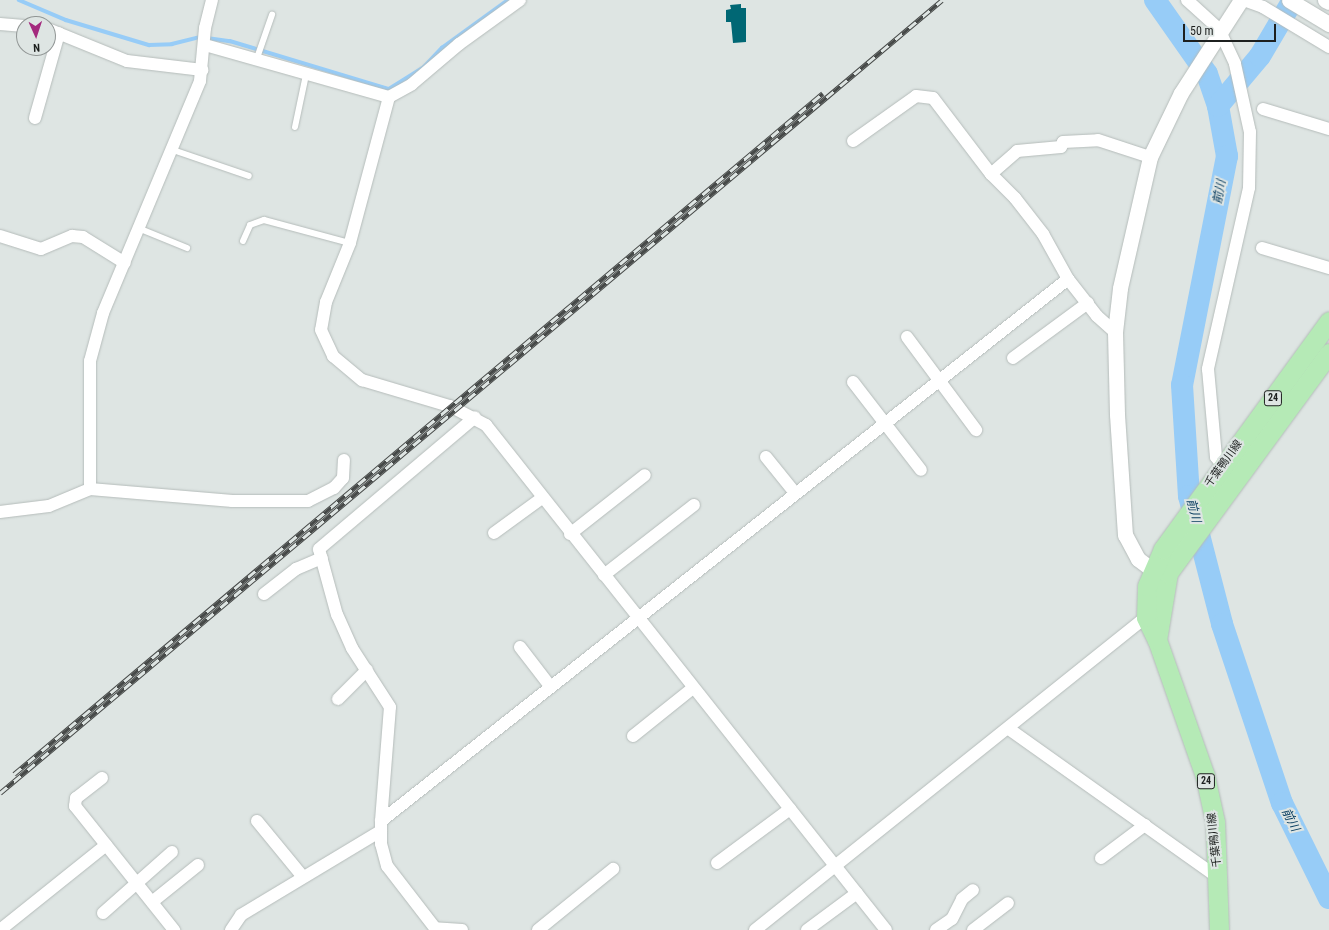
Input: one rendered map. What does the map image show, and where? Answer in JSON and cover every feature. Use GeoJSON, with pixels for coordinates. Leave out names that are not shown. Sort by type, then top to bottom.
{"type":"FeatureCollection","features":[{"type":"Feature","properties":{"kind":"main road","name":"千葉鴨川線"},"geometry":{"type":"LineString","coordinates":[[1219,930],[1219,878],[1215,822],[1205,776],[1157,640],[1146,617],[1158,574],[1172,536],[1329,321]]}},
{"type":"Feature","properties":{"kind":"main road","name":"千葉鴨川線"},"geometry":{"type":"LineString","coordinates":[[1158,574],[1176,560],[1329,352]]}},
{"type":"Feature","properties":{"kind":"main road","name":"千葉鴨川線"},"geometry":{"type":"LineString","coordinates":[[1157,640],[1158,574]]}},
{"type":"Feature","properties":{"kind":"street"},"geometry":{"type":"LineString","coordinates":[[90,488],[90,361],[103,313],[125,263],[138,228],[173,150],[202,70],[205,39],[212,0]]}},
{"type":"Feature","properties":{"kind":"street"},"geometry":{"type":"LineString","coordinates":[[520,0],[389,97],[350,243],[326,302],[321,330],[333,356],[362,380],[475,416],[486,425],[570,534],[886,930]]}},
{"type":"Feature","properties":{"kind":"street"},"geometry":{"type":"LineString","coordinates":[[1187,0],[1219,29],[1235,64],[1250,132],[1249,188],[1208,369],[1216,457],[1220,471]]}},
{"type":"Feature","properties":{"kind":"street"},"geometry":{"type":"LineString","coordinates":[[1158,574],[1133,553],[1125,535],[1115,332],[1126,254],[1150,158],[1181,93],[1219,29],[1242,0],[1263,8],[1329,47]]}},
{"type":"Feature","properties":{"kind":"street"},"geometry":{"type":"LineString","coordinates":[[1289,0],[1329,24]]}},
{"type":"Feature","properties":{"kind":"street"},"geometry":{"type":"LineString","coordinates":[[1325,0],[1329,2]]}},
{"type":"Feature","properties":{"kind":"street"},"geometry":{"type":"LineString","coordinates":[[0,24],[16,25]]}},
{"type":"Feature","properties":{"kind":"street"},"geometry":{"type":"LineString","coordinates":[[56,32],[127,61],[202,70]]}},
{"type":"Feature","properties":{"kind":"street"},"geometry":{"type":"LineString","coordinates":[[205,39],[306,75],[389,97]]}},
{"type":"Feature","properties":{"kind":"street"},"geometry":{"type":"LineString","coordinates":[[35,118],[48,56]]}},
{"type":"Feature","properties":{"kind":"street"},"geometry":{"type":"LineString","coordinates":[[853,141],[894,109],[926,95],[933,98],[949,116],[991,174],[1043,234],[1068,278],[1088,303],[1115,332]]}},
{"type":"Feature","properties":{"kind":"street"},"geometry":{"type":"LineString","coordinates":[[1263,109],[1329,129]]}},
{"type":"Feature","properties":{"kind":"street"},"geometry":{"type":"LineString","coordinates":[[991,174],[1017,151],[1060,147],[1063,142],[1098,140],[1150,158]]}},
{"type":"Feature","properties":{"kind":"street"},"geometry":{"type":"LineString","coordinates":[[0,236],[41,249],[72,236],[83,237],[125,263]]}},
{"type":"Feature","properties":{"kind":"street"},"geometry":{"type":"LineString","coordinates":[[1262,248],[1329,268]]}},
{"type":"Feature","properties":{"kind":"street"},"geometry":{"type":"LineString","coordinates":[[231,930],[241,915],[381,826],[550,686],[1068,278]]}},
{"type":"Feature","properties":{"kind":"street"},"geometry":{"type":"LineString","coordinates":[[1013,358],[1088,303]]}},
{"type":"Feature","properties":{"kind":"street"},"geometry":{"type":"LineString","coordinates":[[907,337],[976,430]]}},
{"type":"Feature","properties":{"kind":"street"},"geometry":{"type":"LineString","coordinates":[[853,382],[921,470]]}},
{"type":"Feature","properties":{"kind":"street"},"geometry":{"type":"LineString","coordinates":[[462,930],[435,929],[414,906],[387,866],[381,826],[390,707],[367,670],[337,615],[319,549],[475,416]]}},
{"type":"Feature","properties":{"kind":"street"},"geometry":{"type":"LineString","coordinates":[[766,457],[795,493]]}},
{"type":"Feature","properties":{"kind":"street"},"geometry":{"type":"LineString","coordinates":[[0,512],[49,506],[90,488],[232,501],[308,501],[334,488],[343,478],[344,460]]}},
{"type":"Feature","properties":{"kind":"street"},"geometry":{"type":"LineString","coordinates":[[570,534],[645,475]]}},
{"type":"Feature","properties":{"kind":"street"},"geometry":{"type":"LineString","coordinates":[[494,532],[542,498]]}},
{"type":"Feature","properties":{"kind":"street"},"geometry":{"type":"LineString","coordinates":[[604,576],[694,505]]}},
{"type":"Feature","properties":{"kind":"street"},"geometry":{"type":"LineString","coordinates":[[264,594],[296,569],[322,558]]}},
{"type":"Feature","properties":{"kind":"street"},"geometry":{"type":"LineString","coordinates":[[755,930],[1010,728],[1146,617]]}},
{"type":"Feature","properties":{"kind":"street"},"geometry":{"type":"LineString","coordinates":[[520,647],[550,686]]}},
{"type":"Feature","properties":{"kind":"street"},"geometry":{"type":"LineString","coordinates":[[338,699],[367,670]]}},
{"type":"Feature","properties":{"kind":"street"},"geometry":{"type":"LineString","coordinates":[[634,736],[694,688]]}},
{"type":"Feature","properties":{"kind":"street"},"geometry":{"type":"LineString","coordinates":[[1010,728],[1219,878]]}},
{"type":"Feature","properties":{"kind":"street"},"geometry":{"type":"LineString","coordinates":[[102,778],[76,798],[75,806],[152,902],[167,928]]}},
{"type":"Feature","properties":{"kind":"street"},"geometry":{"type":"LineString","coordinates":[[717,863],[790,809]]}},
{"type":"Feature","properties":{"kind":"street"},"geometry":{"type":"LineString","coordinates":[[257,821],[303,877]]}},
{"type":"Feature","properties":{"kind":"street"},"geometry":{"type":"LineString","coordinates":[[1101,858],[1145,825]]}},
{"type":"Feature","properties":{"kind":"street"},"geometry":{"type":"LineString","coordinates":[[0,930],[106,845]]}},
{"type":"Feature","properties":{"kind":"street"},"geometry":{"type":"LineString","coordinates":[[103,913],[135,882],[172,852]]}},
{"type":"Feature","properties":{"kind":"street"},"geometry":{"type":"LineString","coordinates":[[152,902],[198,865]]}},
{"type":"Feature","properties":{"kind":"street"},"geometry":{"type":"LineString","coordinates":[[538,930],[612,869]]}},
{"type":"Feature","properties":{"kind":"street"},"geometry":{"type":"LineString","coordinates":[[936,930],[952,919],[962,899],[973,890]]}},
{"type":"Feature","properties":{"kind":"street"},"geometry":{"type":"LineString","coordinates":[[807,930],[857,893]]}},
{"type":"Feature","properties":{"kind":"street"},"geometry":{"type":"LineString","coordinates":[[973,930],[1008,902]]}},
{"type":"Feature","properties":{"kind":"lane"},"geometry":{"type":"LineString","coordinates":[[257,58],[272,15]]}},
{"type":"Feature","properties":{"kind":"lane"},"geometry":{"type":"LineString","coordinates":[[295,127],[306,75]]}},
{"type":"Feature","properties":{"kind":"lane"},"geometry":{"type":"LineString","coordinates":[[173,150],[249,176]]}},
{"type":"Feature","properties":{"kind":"lane"},"geometry":{"type":"LineString","coordinates":[[243,241],[250,225],[264,220],[350,243]]}},
{"type":"Feature","properties":{"kind":"lane"},"geometry":{"type":"LineString","coordinates":[[138,228],[187,248]]}},
{"type":"Feature","properties":{"kind":"building"},"geometry":{"type":"Polygon","coordinates":[[[741,4],[741,8],[746,8],[746,42],[733,43],[731,22],[726,22],[726,10],[731,9],[730,5],[741,4]]]}},
{"type":"Feature","properties":{"kind":"waterway"},"geometry":{"type":"LineString","coordinates":[[19,0],[66,20],[149,45],[172,44],[200,37],[230,41],[389,89],[424,67],[442,48],[508,0]]}},
{"type":"Feature","properties":{"kind":"waterway","name":"前川"},"geometry":{"type":"LineString","coordinates":[[1155,0],[1207,74],[1218,106],[1227,156],[1182,385],[1189,496],[1222,624],[1282,803],[1329,898]]}},
{"type":"Feature","properties":{"kind":"waterway","name":"前川"},"geometry":{"type":"LineString","coordinates":[[1218,106],[1260,56],[1293,0]]}},
{"type":"Feature","properties":{"kind":"railway"},"geometry":{"type":"LineString","coordinates":[[0,793],[942,0]]}},
{"type":"Feature","properties":{"kind":"railway"},"geometry":{"type":"LineString","coordinates":[[14,774],[823,93]]}}]}
